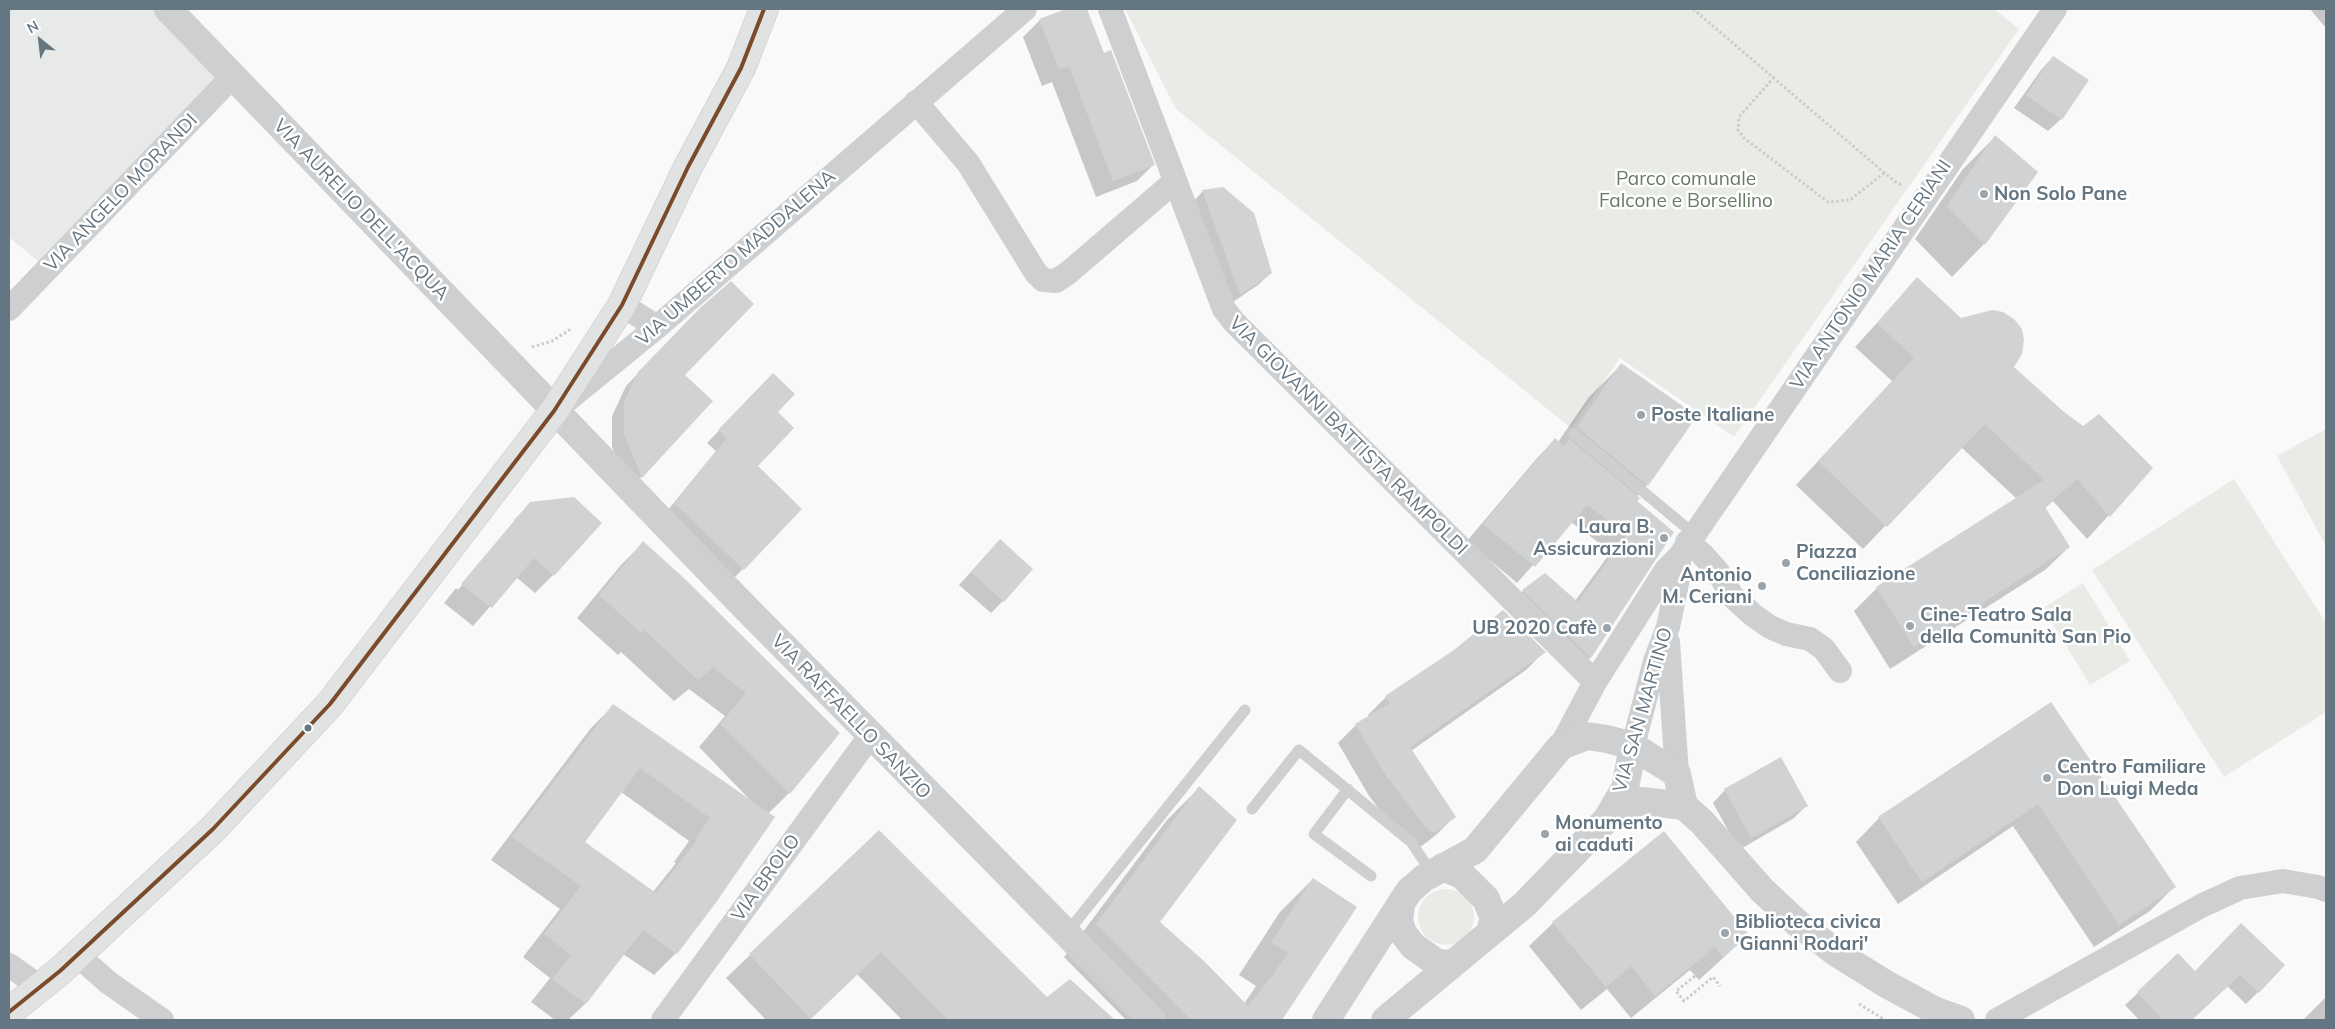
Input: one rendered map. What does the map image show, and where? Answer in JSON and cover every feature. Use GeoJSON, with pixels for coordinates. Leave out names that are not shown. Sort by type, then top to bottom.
{"type":"FeatureCollection","features":[{"type":"Feature","properties":{"kind":"main road"},"geometry":{"type":"LineString","coordinates":[[9,1012],[77,955],[213,829],[330,704],[554,411],[622,305],[688,167],[741,68],[764,9]]}},
{"type":"Feature","properties":{"kind":"street","name":"VIA AURELIO DELL'ACQUA"},"geometry":{"type":"LineString","coordinates":[[168,9],[554,411]]}},
{"type":"Feature","properties":{"kind":"street","name":"VIA UMBERTO MADDALENA"},"geometry":{"type":"LineString","coordinates":[[554,411],[657,327],[1025,9]]}},
{"type":"Feature","properties":{"kind":"street","name":"VIA GIOVANNI BATTISTA RAMPOLDI"},"geometry":{"type":"LineString","coordinates":[[1110,9],[1224,310],[1595,682]]}},
{"type":"Feature","properties":{"kind":"street","name":"VIA ANTONIO MARIA CERIANI"},"geometry":{"type":"LineString","coordinates":[[1561,746],[1595,682],[1666,570],[1687,544],[2055,9]]}},
{"type":"Feature","properties":{"kind":"street","name":"VIA ANGELO MORANDI"},"geometry":{"type":"LineString","coordinates":[[9,309],[233,76]]}},
{"type":"Feature","properties":{"kind":"street"},"geometry":{"type":"LineString","coordinates":[[916,102],[968,163],[1036,273],[1043,280],[1056,281],[1068,273],[1174,182]]}},
{"type":"Feature","properties":{"kind":"street"},"geometry":{"type":"LineString","coordinates":[[622,305],[657,327]]}},
{"type":"Feature","properties":{"kind":"street","name":"VIA RAFFAELLO SANZIO"},"geometry":{"type":"LineString","coordinates":[[554,411],[870,736],[1152,1020]]}},
{"type":"Feature","properties":{"kind":"street"},"geometry":{"type":"LineString","coordinates":[[1687,544],[1702,554],[1718,572],[1732,596],[1753,615],[1770,627],[1786,634],[1810,639],[1824,649],[1840,671]]}},
{"type":"Feature","properties":{"kind":"street","name":"VIA SAN MARTINO"},"geometry":{"type":"LineString","coordinates":[[1385,1020],[1525,904],[1607,819],[1625,788],[1633,746],[1655,661],[1668,627],[1687,544]]}},
{"type":"Feature","properties":{"kind":"street"},"geometry":{"type":"LineString","coordinates":[[1668,627],[1669,676],[1677,774],[1684,806]]}},
{"type":"Feature","properties":{"kind":"street","name":"VIA BROLO"},"geometry":{"type":"LineString","coordinates":[[663,1020],[870,736]]}},
{"type":"Feature","properties":{"kind":"street"},"geometry":{"type":"LineString","coordinates":[[1326,1020],[1410,892],[1437,870],[1475,850],[1561,746],[1587,736],[1607,738],[1633,746],[1677,774]]}},
{"type":"Feature","properties":{"kind":"street"},"geometry":{"type":"LineString","coordinates":[[1607,819],[1630,805],[1642,801],[1684,806],[1702,822],[1762,890],[1796,922],[1838,954],[1943,1017]]}},
{"type":"Feature","properties":{"kind":"street"},"geometry":{"type":"LineString","coordinates":[[1437,870],[1462,875],[1486,899],[1494,918],[1490,932]]}},
{"type":"Feature","properties":{"kind":"street"},"geometry":{"type":"LineString","coordinates":[[1997,1020],[2201,906],[2240,888],[2283,881],[2318,886],[2326,890]]}},
{"type":"Feature","properties":{"kind":"street"},"geometry":{"type":"LineString","coordinates":[[1401,905],[1399,921],[1402,933],[1413,946],[1437,963],[1452,964]]}},
{"type":"Feature","properties":{"kind":"street"},"geometry":{"type":"LineString","coordinates":[[77,955],[109,983],[162,1020]]}},
{"type":"Feature","properties":{"kind":"street"},"geometry":{"type":"LineString","coordinates":[[9,964],[40,987]]}},
{"type":"Feature","properties":{"kind":"lane"},"geometry":{"type":"LineString","coordinates":[[1574,434],[1687,544]]}},
{"type":"Feature","properties":{"kind":"lane"},"geometry":{"type":"LineString","coordinates":[[1066,934],[1245,710]]}},
{"type":"Feature","properties":{"kind":"lane"},"geometry":{"type":"LineString","coordinates":[[1252,809],[1299,750],[1411,842],[1437,870]]}},
{"type":"Feature","properties":{"kind":"lane"},"geometry":{"type":"LineString","coordinates":[[1348,789],[1314,834],[1371,876]]}},
{"type":"Feature","properties":{"kind":"path"},"geometry":{"type":"LineString","coordinates":[[1693,9],[1894,181]]}},
{"type":"Feature","properties":{"kind":"path"},"geometry":{"type":"LineString","coordinates":[[1774,77],[1739,117],[1738,130],[1744,138],[1828,202],[1850,200],[1884,173]]}},
{"type":"Feature","properties":{"kind":"path"},"geometry":{"type":"LineString","coordinates":[[1714,946],[1706,953],[1714,962],[1676,992],[1684,1001],[1713,977],[1720,986]]}},
{"type":"Feature","properties":{"kind":"path"},"geometry":{"type":"LineString","coordinates":[[1853,999],[1885,1020]]}},
{"type":"Feature","properties":{"kind":"shaded area"},"geometry":{"type":"Polygon","coordinates":[[[9,9],[159,9],[222,75],[40,263],[9,237],[9,9]]]}},
{"type":"Feature","properties":{"kind":"green space","name":"Parco comunale Falcone e Borsellino"},"geometry":{"type":"Polygon","coordinates":[[[1125,9],[1994,9],[2019,29],[1734,437],[1620,358],[1571,428],[1176,109],[1125,9]]]}},
{"type":"Feature","properties":{"kind":"green space"},"geometry":{"type":"Polygon","coordinates":[[[2326,429],[2326,546],[2277,456],[2326,429]]]}},
{"type":"Feature","properties":{"kind":"green space"},"geometry":{"type":"Polygon","coordinates":[[[2234,479],[2326,623],[2326,712],[2224,777],[2092,570],[2234,479]]]}},
{"type":"Feature","properties":{"kind":"green space"},"geometry":{"type":"Polygon","coordinates":[[[2083,583],[2130,661],[2090,685],[2043,608],[2083,583]]]}},
{"type":"Feature","properties":{"kind":"green space"},"geometry":{"type":"Polygon","coordinates":[[[1441,889],[1451,889],[1466,897],[1472,906],[1474,917],[1472,928],[1466,937],[1451,945],[1441,945],[1430,940],[1423,933],[1418,922],[1418,912],[1423,901],[1430,894],[1441,889]]]}},
{"type":"Feature","properties":{"kind":"building"},"geometry":{"type":"Polygon","coordinates":[[[1066,9],[1087,9],[1104,53],[1111,50],[1155,165],[1113,181],[1069,66],[1059,70],[1039,19],[1066,9]]]}},
{"type":"Feature","properties":{"kind":"building"},"geometry":{"type":"Polygon","coordinates":[[[2053,56],[2089,80],[2062,120],[2026,95],[2053,56]]]}},
{"type":"Feature","properties":{"kind":"building"},"geometry":{"type":"Polygon","coordinates":[[[1995,135],[2038,172],[1985,245],[1947,206],[1995,135]]]}},
{"type":"Feature","properties":{"kind":"building"},"geometry":{"type":"Polygon","coordinates":[[[1223,187],[1254,213],[1272,273],[1240,295],[1202,190],[1223,187]]]}},
{"type":"Feature","properties":{"kind":"building"},"geometry":{"type":"Polygon","coordinates":[[[1917,277],[1961,318],[1992,310],[2003,312],[2014,319],[2022,329],[2024,340],[2022,354],[2014,367],[2064,412],[2083,426],[2099,414],[2153,468],[2110,517],[2077,479],[2045,507],[2070,547],[1914,647],[1876,587],[2044,480],[1985,424],[1887,527],[1818,461],[1914,358],[1877,323],[1917,277]]]}},
{"type":"Feature","properties":{"kind":"building"},"geometry":{"type":"Polygon","coordinates":[[[731,281],[754,304],[685,375],[713,401],[642,478],[624,434],[624,402],[638,372],[701,307],[731,281]]]}},
{"type":"Feature","properties":{"kind":"building","name":"Poste Italiane"},"geometry":{"type":"Polygon","coordinates":[[[1621,363],[1697,416],[1648,486],[1577,427],[1621,363]]]}},
{"type":"Feature","properties":{"kind":"building"},"geometry":{"type":"Polygon","coordinates":[[[773,373],[795,394],[778,412],[794,428],[758,466],[802,509],[744,570],[674,503],[727,438],[718,430],[773,373]]]}},
{"type":"Feature","properties":{"kind":"building"},"geometry":{"type":"Polygon","coordinates":[[[1555,438],[1564,446],[1569,439],[1640,498],[1637,501],[1674,532],[1591,658],[1522,590],[1545,573],[1578,602],[1627,534],[1587,505],[1535,567],[1483,524],[1555,438]]]}},
{"type":"Feature","properties":{"kind":"building"},"geometry":{"type":"Polygon","coordinates":[[[574,497],[602,523],[554,576],[534,558],[492,608],[461,584],[530,502],[574,497]]]}},
{"type":"Feature","properties":{"kind":"building"},"geometry":{"type":"Polygon","coordinates":[[[1000,539],[1033,569],[1004,602],[971,572],[1000,539]]]}},
{"type":"Feature","properties":{"kind":"building"},"geometry":{"type":"Polygon","coordinates":[[[643,541],[686,580],[840,733],[790,794],[720,724],[746,693],[713,667],[698,680],[644,630],[641,633],[599,595],[643,541]]]}},
{"type":"Feature","properties":{"kind":"building"},"geometry":{"type":"Polygon","coordinates":[[[1503,610],[1546,652],[1410,747],[1456,817],[1434,833],[1425,827],[1387,777],[1355,724],[1390,703],[1385,696],[1454,650],[1503,610]]]}},
{"type":"Feature","properties":{"kind":"building"},"geometry":{"type":"Polygon","coordinates":[[[2051,702],[2176,887],[2119,925],[2038,804],[1922,882],[1878,817],[2051,702]]]}},
{"type":"Feature","properties":{"kind":"building"},"geometry":{"type":"Polygon","coordinates":[[[613,704],[775,817],[715,904],[677,954],[643,930],[586,1004],[552,979],[571,955],[544,934],[581,886],[512,837],[613,704]],[[640,768],[585,842],[656,893],[697,840],[695,839],[710,818],[640,768]]]}},
{"type":"Feature","properties":{"kind":"building"},"geometry":{"type":"Polygon","coordinates":[[[1781,757],[1808,806],[1751,838],[1724,789],[1781,757]]]}},
{"type":"Feature","properties":{"kind":"building"},"geometry":{"type":"Polygon","coordinates":[[[1199,786],[1237,820],[1160,922],[1205,962],[1248,1006],[1288,953],[1271,942],[1313,878],[1357,907],[1282,1020],[1191,1020],[1096,924],[1199,786]]]}},
{"type":"Feature","properties":{"kind":"building"},"geometry":{"type":"Polygon","coordinates":[[[879,830],[1047,997],[1070,979],[1115,1020],[948,1020],[881,952],[811,1019],[749,954],[879,830]]]}},
{"type":"Feature","properties":{"kind":"building"},"geometry":{"type":"Polygon","coordinates":[[[1664,831],[1749,935],[1723,957],[1715,947],[1655,996],[1631,966],[1606,987],[1552,922],[1664,831]]]}},
{"type":"Feature","properties":{"kind":"building"},"geometry":{"type":"Polygon","coordinates":[[[2241,923],[2285,965],[2259,993],[2240,975],[2192,1020],[2163,1020],[2137,992],[2178,953],[2195,971],[2241,923]]]}},
{"type":"Feature","properties":{"kind":"transit line"},"geometry":{"type":"LineString","coordinates":[[9,1012],[60,971],[213,829],[330,704],[554,411],[622,305],[688,167],[741,68],[764,9]]}},
{"type":"Feature","properties":{"kind":"place","name":"Non Solo Pane"},"geometry":{"type":"Point","coordinates":[1984,194]}},
{"type":"Feature","properties":{"kind":"place","name":"Poste Italiane"},"geometry":{"type":"Point","coordinates":[1641,415]}},
{"type":"Feature","properties":{"kind":"place","name":"Laura B. Assicurazioni"},"geometry":{"type":"Point","coordinates":[1664,538]}},
{"type":"Feature","properties":{"kind":"place","name":"Piazza Conciliazione"},"geometry":{"type":"Point","coordinates":[1786,563]}},
{"type":"Feature","properties":{"kind":"place","name":"Antonio M. Ceriani"},"geometry":{"type":"Point","coordinates":[1762,586]}},
{"type":"Feature","properties":{"kind":"place","name":"Cine-Teatro Sala della Comunità San Pio"},"geometry":{"type":"Point","coordinates":[1910,626]}},
{"type":"Feature","properties":{"kind":"place","name":"UB 2020 Cafè"},"geometry":{"type":"Point","coordinates":[1607,628]}},
{"type":"Feature","properties":{"kind":"place","name":"Centro Familiare Don Luigi Meda"},"geometry":{"type":"Point","coordinates":[2047,778]}},
{"type":"Feature","properties":{"kind":"place","name":"Monumento ai caduti"},"geometry":{"type":"Point","coordinates":[1545,834]}},
{"type":"Feature","properties":{"kind":"place","name":"Biblioteca civica 'Gianni Rodari'"},"geometry":{"type":"Point","coordinates":[1725,933]}}]}
